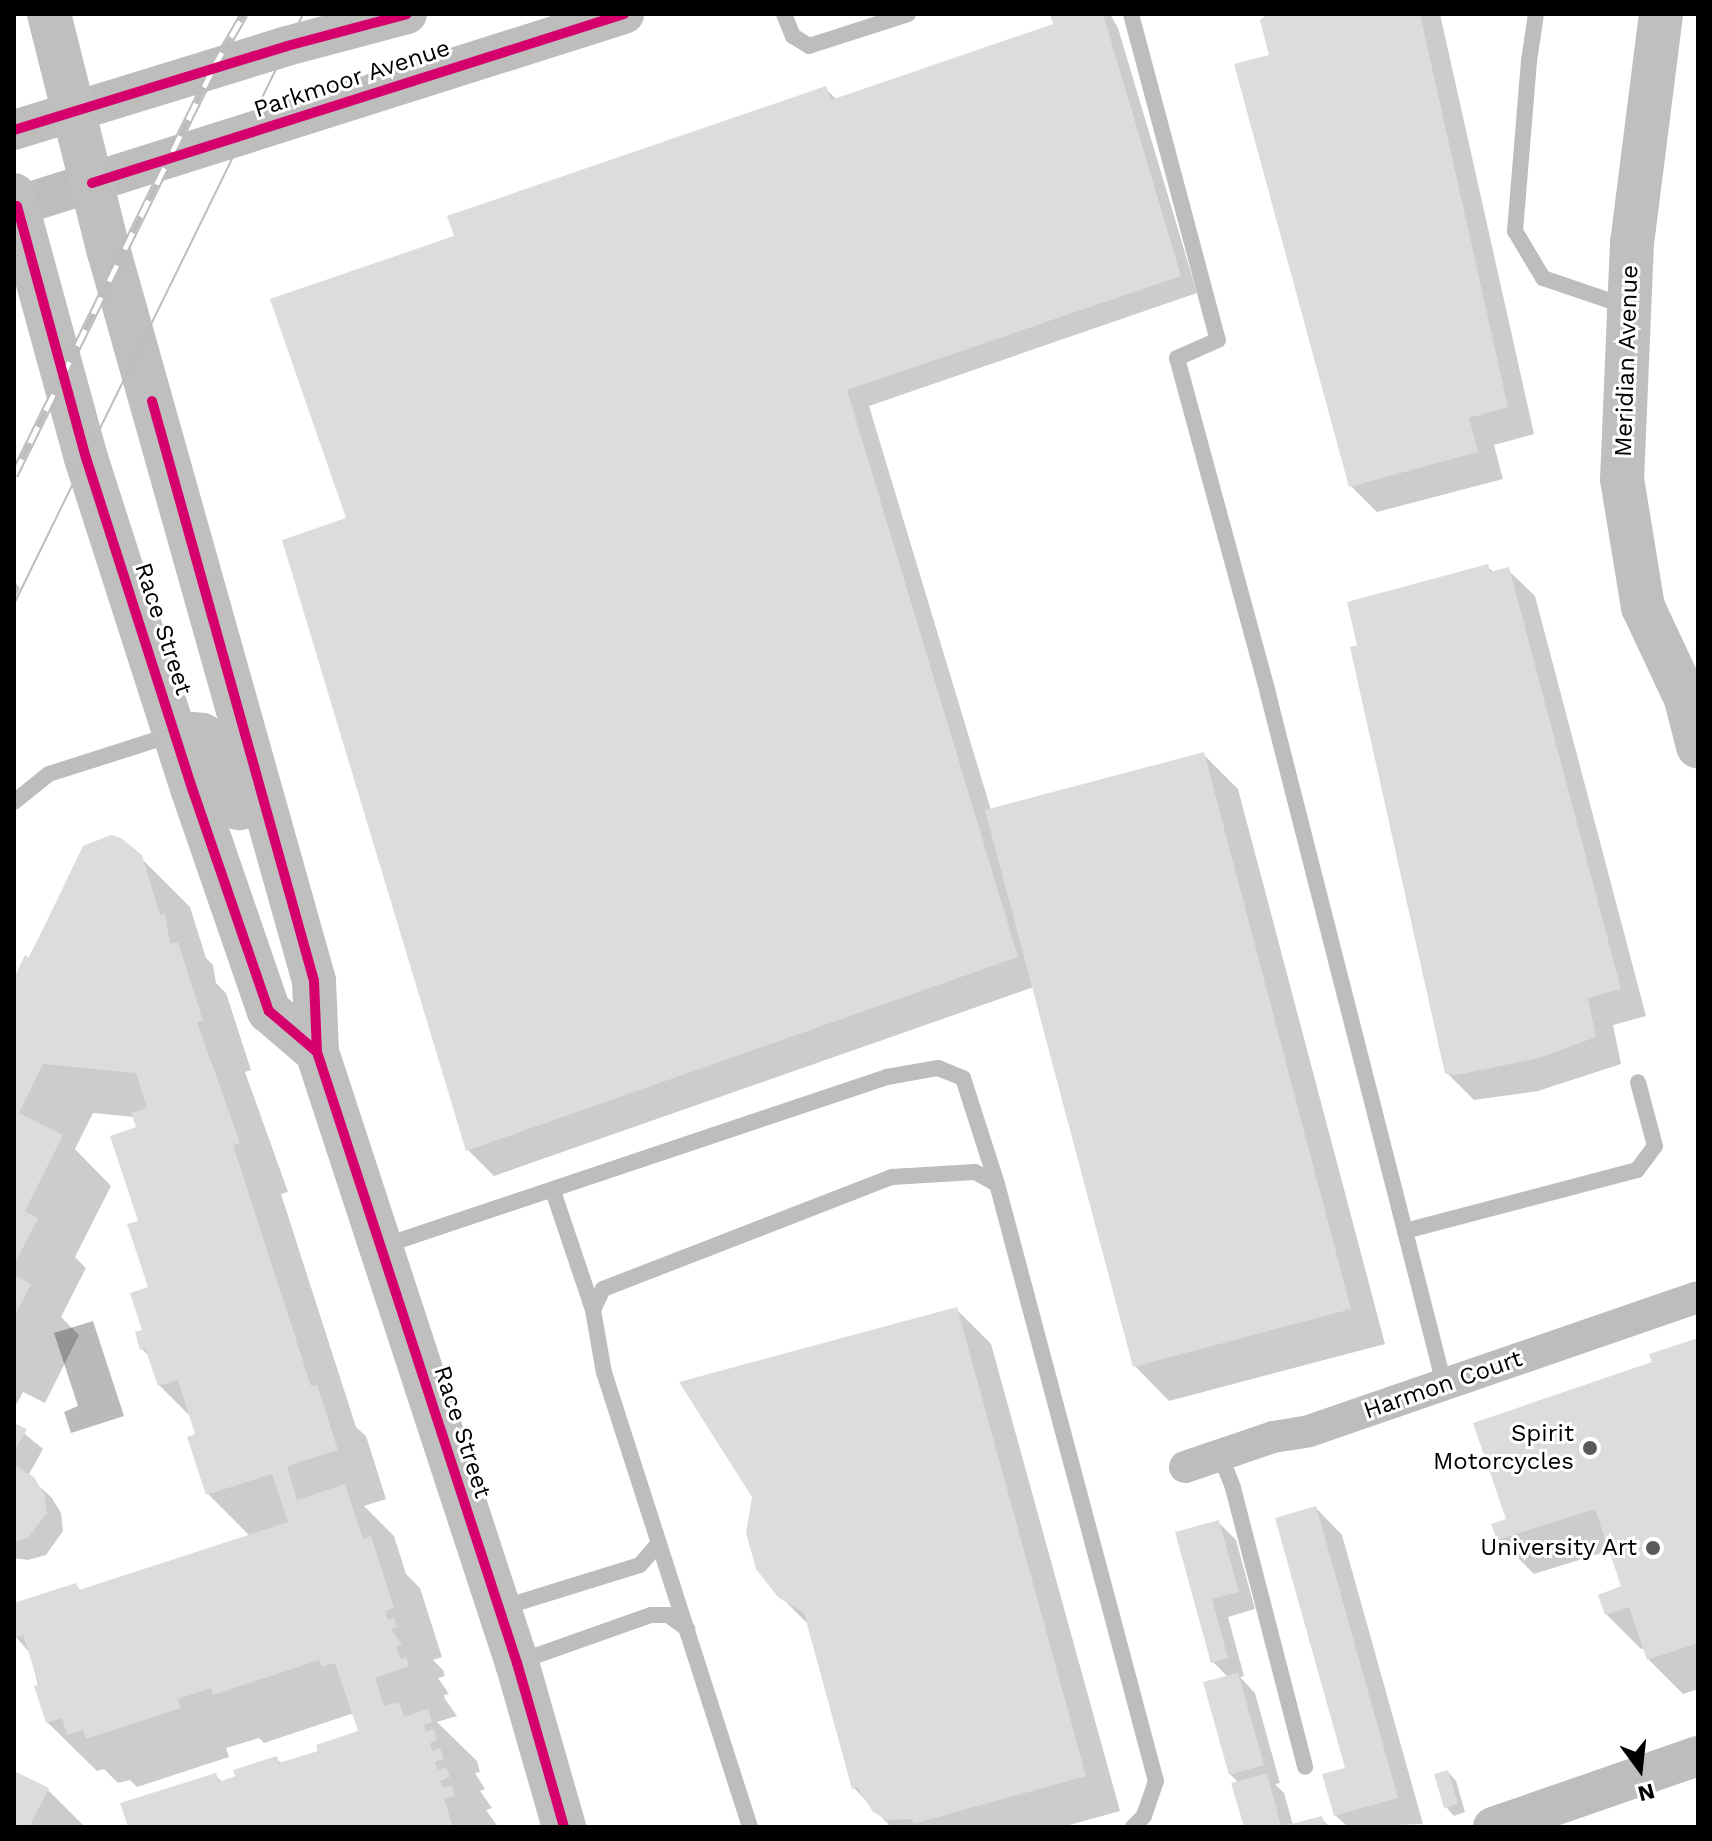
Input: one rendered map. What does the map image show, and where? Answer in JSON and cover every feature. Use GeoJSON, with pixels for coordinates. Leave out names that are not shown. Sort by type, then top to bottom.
{"type":"FeatureCollection","features":[{"type":"Feature","properties":{"kind":"main road","name":"Race Street"},"geometry":{"type":"LineString","coordinates":[[49,14],[92,183],[314,981],[317,1052],[517,1663],[564,1827]]}},
{"type":"Feature","properties":{"kind":"main road","name":"Meridian Avenue"},"geometry":{"type":"LineString","coordinates":[[1661,14],[1632,242],[1622,479],[1643,607],[1692,679],[1698,746]]}},
{"type":"Feature","properties":{"kind":"main road","name":"Race Street"},"geometry":{"type":"LineString","coordinates":[[15,203],[86,458],[269,1011],[317,1052]]}},
{"type":"Feature","properties":{"kind":"main road"},"geometry":{"type":"LineString","coordinates":[[176,733],[202,735],[214,743],[247,832],[264,865],[292,904]]}},
{"type":"Feature","properties":{"kind":"street","name":"Parkmoor Avenue"},"geometry":{"type":"LineString","coordinates":[[14,130],[287,46],[407,14]]}},
{"type":"Feature","properties":{"kind":"street","name":"Parkmoor Avenue"},"geometry":{"type":"LineString","coordinates":[[15,203],[92,183],[624,14]]}},
{"type":"Feature","properties":{"kind":"street","name":"Harmon Court"},"geometry":{"type":"LineString","coordinates":[[1185,1467],[1273,1437],[1309,1431],[1698,1297]]}},
{"type":"Feature","properties":{"kind":"street"},"geometry":{"type":"LineString","coordinates":[[1493,1827],[1698,1756]]}},
{"type":"Feature","properties":{"kind":"lane"},"geometry":{"type":"LineString","coordinates":[[784,14],[793,36],[809,46],[908,14]]}},
{"type":"Feature","properties":{"kind":"lane"},"geometry":{"type":"LineString","coordinates":[[1131,14],[1218,340],[1177,358],[1272,709],[1444,1384]]}},
{"type":"Feature","properties":{"kind":"lane"},"geometry":{"type":"LineString","coordinates":[[1536,14],[1515,231],[1543,278],[1629,307]]}},
{"type":"Feature","properties":{"kind":"lane"},"geometry":{"type":"LineString","coordinates":[[14,802],[49,774],[176,733]]}},
{"type":"Feature","properties":{"kind":"lane"},"geometry":{"type":"LineString","coordinates":[[380,1247],[887,1077],[938,1068],[963,1078],[997,1184],[1156,1781],[1144,1816],[1133,1827]]}},
{"type":"Feature","properties":{"kind":"lane"},"geometry":{"type":"LineString","coordinates":[[1405,1231],[1637,1170],[1655,1146],[1638,1082]]}},
{"type":"Feature","properties":{"kind":"lane"},"geometry":{"type":"LineString","coordinates":[[593,1310],[603,1289],[892,1177],[975,1172],[997,1184]]}},
{"type":"Feature","properties":{"kind":"lane"},"geometry":{"type":"LineString","coordinates":[[553,1191],[593,1310],[604,1373],[750,1827]]}},
{"type":"Feature","properties":{"kind":"lane"},"geometry":{"type":"LineString","coordinates":[[1220,1455],[1233,1488],[1305,1767]]}},
{"type":"Feature","properties":{"kind":"lane"},"geometry":{"type":"LineString","coordinates":[[499,1608],[640,1565],[659,1543]]}},
{"type":"Feature","properties":{"kind":"lane"},"geometry":{"type":"LineString","coordinates":[[517,1663],[651,1615],[668,1615],[687,1629]]}},
{"type":"Feature","properties":{"kind":"shaded area"},"geometry":{"type":"Polygon","coordinates":[[[93,1321],[124,1416],[71,1433],[64,1412],[78,1406],[54,1333],[93,1321]]]}},
{"type":"Feature","properties":{"kind":"building"},"geometry":{"type":"Polygon","coordinates":[[[1050,14],[1103,14],[1181,276],[847,390],[1018,957],[466,1151],[282,540],[346,518],[270,299],[454,236],[447,216],[826,86],[831,100],[1053,24],[1050,14]]]}},
{"type":"Feature","properties":{"kind":"building"},"geometry":{"type":"Polygon","coordinates":[[[1268,14],[1420,14],[1508,407],[1469,418],[1478,452],[1349,487],[1234,64],[1269,55],[1260,20],[1268,14]]]}},
{"type":"Feature","properties":{"kind":"building"},"geometry":{"type":"Polygon","coordinates":[[[1488,564],[1490,572],[1509,567],[1621,989],[1588,998],[1596,1037],[1539,1058],[1456,1075],[1445,1074],[1350,647],[1357,645],[1347,602],[1488,564]]]}},
{"type":"Feature","properties":{"kind":"building"},"geometry":{"type":"Polygon","coordinates":[[[1204,752],[1351,1309],[1133,1367],[985,810],[1204,752]]]}},
{"type":"Feature","properties":{"kind":"building"},"geometry":{"type":"Polygon","coordinates":[[[111,835],[121,838],[142,855],[160,915],[165,914],[170,944],[178,942],[203,1021],[197,1022],[240,1143],[233,1145],[311,1386],[317,1385],[338,1450],[287,1466],[297,1500],[345,1484],[363,1539],[371,1536],[394,1608],[385,1611],[388,1620],[394,1618],[397,1627],[391,1629],[402,1645],[396,1646],[400,1659],[406,1657],[409,1666],[375,1678],[384,1706],[399,1702],[404,1717],[428,1709],[432,1722],[424,1725],[426,1732],[434,1729],[437,1740],[430,1743],[432,1751],[440,1748],[444,1759],[435,1762],[438,1770],[446,1767],[450,1777],[440,1781],[443,1788],[452,1786],[455,1796],[444,1799],[453,1827],[128,1827],[120,1803],[216,1773],[219,1782],[235,1776],[233,1770],[277,1756],[279,1763],[318,1751],[316,1745],[358,1731],[335,1663],[322,1667],[319,1660],[213,1695],[211,1688],[178,1699],[181,1708],[86,1739],[83,1730],[67,1735],[62,1718],[46,1723],[34,1686],[39,1685],[23,1635],[14,1638],[14,1603],[76,1583],[79,1590],[288,1522],[272,1474],[206,1495],[187,1437],[195,1434],[178,1380],[158,1386],[145,1348],[140,1350],[135,1332],[142,1330],[130,1293],[148,1287],[127,1224],[138,1221],[110,1136],[136,1127],[131,1113],[147,1108],[136,1073],[43,1064],[19,1113],[63,1135],[25,1211],[38,1218],[14,1265],[14,978],[25,955],[29,958],[83,846],[111,835]]]}},
{"type":"Feature","properties":{"kind":"building"},"geometry":{"type":"Polygon","coordinates":[[[14,1275],[31,1284],[14,1317],[14,1275]]]}},
{"type":"Feature","properties":{"kind":"building"},"geometry":{"type":"Polygon","coordinates":[[[957,1307],[1086,1776],[913,1824],[912,1819],[887,1820],[873,1812],[857,1787],[852,1789],[804,1613],[778,1597],[756,1569],[746,1533],[752,1497],[679,1382],[957,1307]]]}},
{"type":"Feature","properties":{"kind":"building","name":"Spirit Motorcycles"},"geometry":{"type":"Polygon","coordinates":[[[1698,1338],[1698,1643],[1647,1660],[1629,1607],[1605,1615],[1598,1595],[1621,1586],[1595,1509],[1497,1540],[1491,1524],[1506,1519],[1473,1423],[1652,1362],[1649,1354],[1698,1338]]]}},
{"type":"Feature","properties":{"kind":"building"},"geometry":{"type":"Polygon","coordinates":[[[14,1423],[27,1429],[14,1452],[14,1423]]]}},
{"type":"Feature","properties":{"kind":"building"},"geometry":{"type":"Polygon","coordinates":[[[14,1465],[34,1477],[44,1494],[47,1513],[28,1538],[14,1542],[14,1465]]]}},
{"type":"Feature","properties":{"kind":"building"},"geometry":{"type":"Polygon","coordinates":[[[1316,1506],[1398,1798],[1334,1816],[1322,1774],[1345,1768],[1275,1518],[1316,1506]]]}},
{"type":"Feature","properties":{"kind":"building"},"geometry":{"type":"Polygon","coordinates":[[[1219,1520],[1239,1592],[1212,1599],[1228,1658],[1211,1663],[1175,1532],[1219,1520]]]}},
{"type":"Feature","properties":{"kind":"building"},"geometry":{"type":"Polygon","coordinates":[[[1238,1673],[1264,1765],[1229,1775],[1203,1682],[1238,1673]]]}},
{"type":"Feature","properties":{"kind":"building"},"geometry":{"type":"Polygon","coordinates":[[[1448,1770],[1458,1804],[1444,1808],[1434,1774],[1448,1770]]]}},
{"type":"Feature","properties":{"kind":"building"},"geometry":{"type":"Polygon","coordinates":[[[14,1771],[49,1788],[29,1827],[14,1827],[14,1771]]]}},
{"type":"Feature","properties":{"kind":"building"},"geometry":{"type":"Polygon","coordinates":[[[1267,1773],[1281,1827],[1244,1827],[1231,1783],[1267,1773]]]}},
{"type":"Feature","properties":{"kind":"building"},"geometry":{"type":"Polygon","coordinates":[[[1322,1816],[1325,1827],[1283,1827],[1283,1826],[1322,1816]]]}},
{"type":"Feature","properties":{"kind":"tram line"},"geometry":{"type":"LineString","coordinates":[[14,604],[303,14]]}},
{"type":"Feature","properties":{"kind":"railway"},"geometry":{"type":"LineString","coordinates":[[14,475],[213,68],[244,14]]}},
{"type":"Feature","properties":{"kind":"cycle path"},"geometry":{"type":"LineString","coordinates":[[14,130],[287,46],[407,14]]}},
{"type":"Feature","properties":{"kind":"cycle path"},"geometry":{"type":"LineString","coordinates":[[92,183],[624,14]]}},
{"type":"Feature","properties":{"kind":"cycle path"},"geometry":{"type":"LineString","coordinates":[[17,206],[86,458],[192,788],[269,1011],[317,1052]]}},
{"type":"Feature","properties":{"kind":"cycle path"},"geometry":{"type":"LineString","coordinates":[[152,401],[314,981],[317,1052],[517,1663],[564,1827]]}},
{"type":"Feature","properties":{"kind":"place","name":"Spirit Motorcycles"},"geometry":{"type":"Point","coordinates":[1590,1448]}},
{"type":"Feature","properties":{"kind":"place","name":"University Art"},"geometry":{"type":"Point","coordinates":[1653,1548]}}]}
